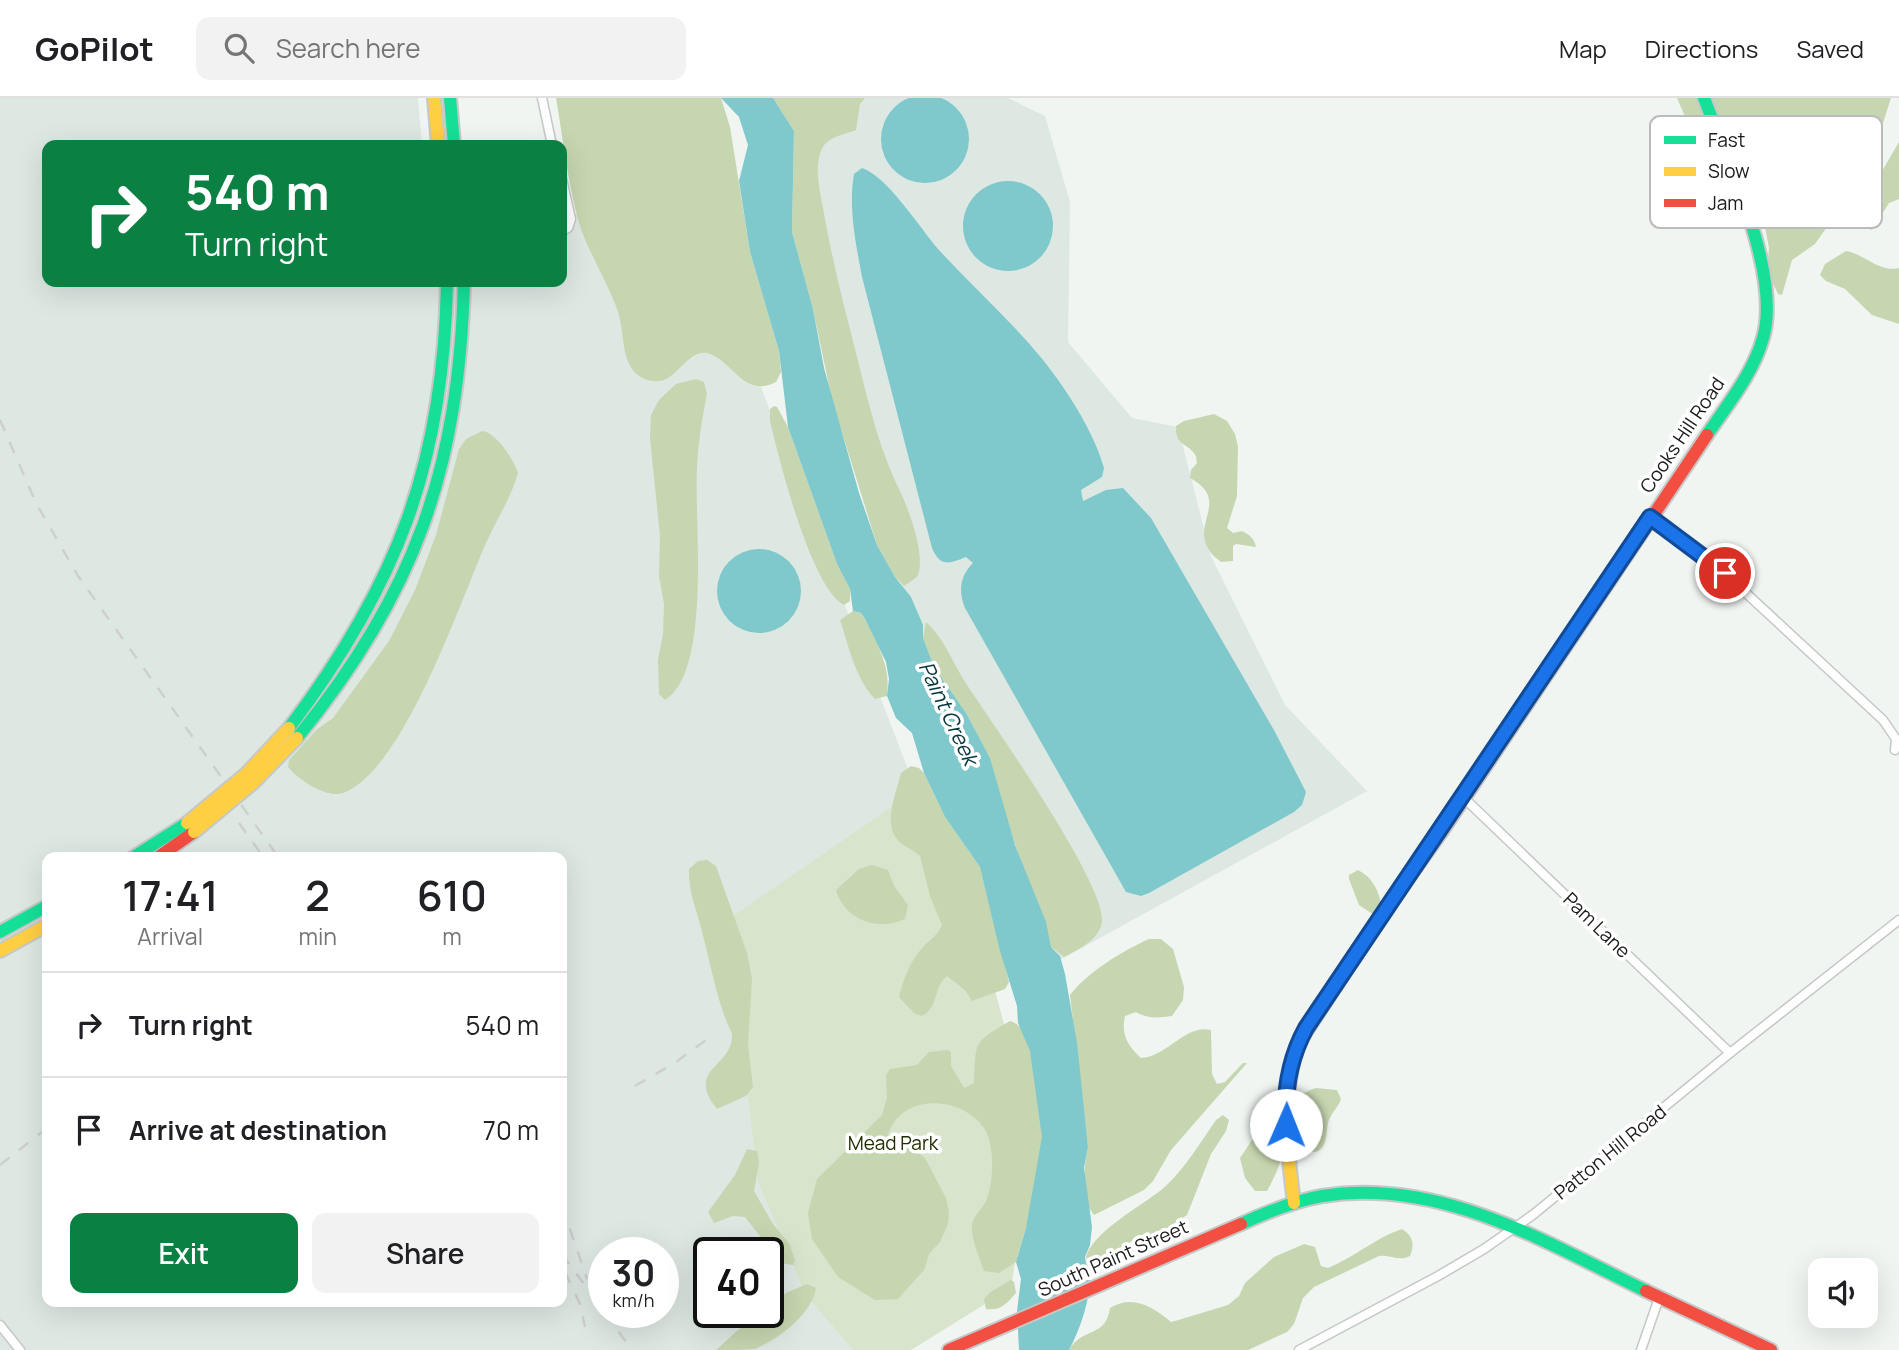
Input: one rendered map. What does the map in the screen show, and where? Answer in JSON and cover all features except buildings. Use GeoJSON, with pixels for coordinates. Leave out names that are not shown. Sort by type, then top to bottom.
{"type":"FeatureCollection","features":[{"type":"Feature","properties":{"kind":"main road"},"geometry":{"type":"LineString","coordinates":[[434,98],[438,140]]}},
{"type":"Feature","properties":{"kind":"main road"},"geometry":{"type":"LineString","coordinates":[[450,98],[454,140]]}},
{"type":"Feature","properties":{"kind":"main road","name":"Cooks Hill Road"},"geometry":{"type":"LineString","coordinates":[[1704,98],[1710,116]]}},
{"type":"Feature","properties":{"kind":"main road","name":"Cooks Hill Road"},"geometry":{"type":"LineString","coordinates":[[1294,1203],[1285,1102],[1291,1061],[1298,1044],[1371,928],[1463,797],[1745,376],[1761,346],[1767,323],[1766,289],[1750,228]]}},
{"type":"Feature","properties":{"kind":"main road"},"geometry":{"type":"LineString","coordinates":[[293,733],[348,647],[388,574],[416,499],[434,432],[441,392],[445,361],[447,287]]}},
{"type":"Feature","properties":{"kind":"main road"},"geometry":{"type":"LineString","coordinates":[[164,852],[293,733],[338,686],[377,629],[403,579],[428,514],[449,442],[463,344],[464,287]]}},
{"type":"Feature","properties":{"kind":"main road"},"geometry":{"type":"LineString","coordinates":[[143,852],[190,827]]}},
{"type":"Feature","properties":{"kind":"main road"},"geometry":{"type":"LineString","coordinates":[[0,932],[42,909]]}},
{"type":"Feature","properties":{"kind":"main road"},"geometry":{"type":"LineString","coordinates":[[0,951],[42,928]]}},
{"type":"Feature","properties":{"kind":"main road","name":"South Paint Street"},"geometry":{"type":"LineString","coordinates":[[949,1350],[1294,1203],[1356,1193],[1420,1196],[1487,1215],[1772,1350]]}},
{"type":"Feature","properties":{"kind":"street"},"geometry":{"type":"LineString","coordinates":[[542,98],[551,140]]}},
{"type":"Feature","properties":{"kind":"street"},"geometry":{"type":"LineString","coordinates":[[567,201],[571,219],[567,228]]}},
{"type":"Feature","properties":{"kind":"street"},"geometry":{"type":"LineString","coordinates":[[1650,517],[1707,557],[1883,720],[1896,739],[1895,750]]}},
{"type":"Feature","properties":{"kind":"street","name":"Pam Lane"},"geometry":{"type":"LineString","coordinates":[[1463,797],[1730,1053]]}},
{"type":"Feature","properties":{"kind":"street","name":"Patton Hill Road"},"geometry":{"type":"LineString","coordinates":[[1299,1350],[1438,1276],[1484,1249],[1534,1214],[1730,1053],[1899,920]]}},
{"type":"Feature","properties":{"kind":"street"},"geometry":{"type":"LineString","coordinates":[[1641,1350],[1659,1298]]}},
{"type":"Feature","properties":{"kind":"street"},"geometry":{"type":"LineString","coordinates":[[0,1325],[20,1350]]}},
{"type":"Feature","properties":{"kind":"shaded area"},"geometry":{"type":"Polygon","coordinates":[[[0,98],[418,98],[422,140],[42,140],[42,287],[567,287],[567,215],[689,200],[916,790],[806,1296],[853,1350],[0,1350],[0,98]]]}},
{"type":"Feature","properties":{"kind":"shaded area"},"geometry":{"type":"Polygon","coordinates":[[[858,98],[1008,98],[1045,116],[1070,202],[1068,342],[1132,418],[1178,427],[1211,556],[1285,705],[1367,791],[1060,960],[925,659],[847,416],[804,128],[858,98]]]}},
{"type":"Feature","properties":{"kind":"green space"},"geometry":{"type":"Polygon","coordinates":[[[556,98],[721,98],[730,127],[750,252],[779,351],[781,372],[776,382],[765,386],[746,382],[724,362],[707,353],[693,356],[675,373],[661,381],[642,378],[634,372],[626,354],[618,312],[581,229],[567,164],[567,140],[563,140],[556,98]]]}},
{"type":"Feature","properties":{"kind":"green space"},"geometry":{"type":"Polygon","coordinates":[[[773,98],[865,98],[860,104],[856,130],[836,137],[823,146],[818,176],[835,268],[869,403],[885,457],[904,499],[918,546],[920,569],[917,577],[904,586],[895,577],[877,545],[832,400],[813,309],[792,232],[794,131],[773,98]]]}},
{"type":"Feature","properties":{"kind":"green space"},"geometry":{"type":"Polygon","coordinates":[[[1677,98],[1698,98],[1703,116],[1685,116],[1677,98]]]}},
{"type":"Feature","properties":{"kind":"green space"},"geometry":{"type":"Polygon","coordinates":[[[1711,98],[1891,98],[1882,126],[1882,116],[1718,116],[1711,98]]]}},
{"type":"Feature","properties":{"kind":"green space"},"geometry":{"type":"Polygon","coordinates":[[[1899,142],[1899,199],[1889,203],[1882,214],[1882,171],[1899,142]]]}},
{"type":"Feature","properties":{"kind":"green space"},"geometry":{"type":"Polygon","coordinates":[[[1765,228],[1826,228],[1815,244],[1792,260],[1782,295],[1778,294],[1767,271],[1769,248],[1765,228]]]}},
{"type":"Feature","properties":{"kind":"green space"},"geometry":{"type":"Polygon","coordinates":[[[1846,251],[1878,266],[1899,268],[1899,324],[1872,315],[1845,289],[1826,281],[1820,275],[1825,264],[1846,251]]]}},
{"type":"Feature","properties":{"kind":"green space"},"geometry":{"type":"Polygon","coordinates":[[[696,379],[704,382],[707,394],[697,468],[698,593],[695,628],[689,659],[680,684],[665,700],[659,694],[658,660],[663,634],[664,604],[659,576],[660,536],[650,438],[651,415],[659,400],[676,384],[696,379]]]}},
{"type":"Feature","properties":{"kind":"green space"},"geometry":{"type":"Polygon","coordinates":[[[774,406],[788,427],[837,564],[850,589],[850,601],[844,605],[832,594],[820,574],[798,521],[770,421],[770,409],[774,406]]]}},
{"type":"Feature","properties":{"kind":"green space"},"geometry":{"type":"Polygon","coordinates":[[[1214,414],[1227,421],[1235,434],[1238,447],[1237,496],[1227,528],[1233,533],[1242,531],[1247,534],[1256,547],[1236,544],[1233,546],[1233,561],[1221,562],[1209,550],[1204,530],[1208,495],[1202,486],[1190,478],[1191,470],[1197,463],[1196,456],[1180,441],[1176,433],[1176,426],[1184,421],[1214,414]]]}},
{"type":"Feature","properties":{"kind":"green space"},"geometry":{"type":"Polygon","coordinates":[[[482,431],[498,441],[509,454],[518,473],[443,647],[407,722],[365,779],[343,793],[321,791],[293,772],[288,767],[289,760],[316,730],[333,718],[389,641],[415,590],[436,535],[459,449],[466,439],[482,431]]]}},
{"type":"Feature","properties":{"kind":"green space"},"geometry":{"type":"Polygon","coordinates":[[[853,611],[861,613],[865,619],[882,656],[887,675],[887,696],[875,699],[862,682],[853,662],[840,620],[853,611]]]}},
{"type":"Feature","properties":{"kind":"green space"},"geometry":{"type":"Polygon","coordinates":[[[926,622],[944,644],[967,685],[1046,804],[1087,875],[1099,903],[1102,922],[1097,934],[1088,943],[1064,957],[1051,947],[1002,806],[990,758],[966,713],[934,667],[923,638],[926,622]]]}},
{"type":"Feature","properties":{"kind":"green space"},"geometry":{"type":"Polygon","coordinates":[[[911,766],[924,773],[945,817],[980,867],[1009,982],[1005,989],[972,1001],[965,990],[947,976],[931,1007],[922,1016],[914,1013],[899,997],[915,957],[942,925],[930,896],[920,856],[901,843],[892,828],[892,810],[901,773],[911,766]]]}},
{"type":"Feature","properties":{"kind":"green space","name":"Mead Park"},"geometry":{"type":"Polygon","coordinates":[[[916,790],[972,905],[1034,1136],[1011,1288],[911,1350],[853,1350],[806,1296],[784,1243],[784,1237],[781,1237],[758,1181],[727,920],[916,790]]]}},
{"type":"Feature","properties":{"kind":"green space"},"geometry":{"type":"Polygon","coordinates":[[[707,860],[716,866],[747,953],[752,978],[748,1045],[753,1087],[746,1096],[717,1109],[708,1095],[706,1085],[713,1068],[731,1045],[732,1034],[718,995],[689,877],[689,869],[698,861],[707,860]]]}},
{"type":"Feature","properties":{"kind":"green space"},"geometry":{"type":"Polygon","coordinates":[[[872,865],[888,870],[894,886],[908,905],[905,919],[894,923],[873,923],[854,915],[840,900],[836,890],[859,869],[872,865]]]}},
{"type":"Feature","properties":{"kind":"green space"},"geometry":{"type":"Polygon","coordinates":[[[1358,870],[1371,881],[1379,895],[1381,906],[1374,915],[1359,905],[1349,879],[1349,875],[1358,870]]]}},
{"type":"Feature","properties":{"kind":"green space"},"geometry":{"type":"Polygon","coordinates":[[[1149,939],[1161,939],[1173,949],[1184,987],[1183,1000],[1172,1016],[1153,1017],[1136,1012],[1125,1016],[1126,1039],[1132,1048],[1141,1058],[1150,1056],[1193,1032],[1211,1030],[1212,1074],[1217,1084],[1225,1082],[1243,1063],[1247,1063],[1171,1150],[1153,1181],[1144,1190],[1094,1215],[1085,1192],[1084,1173],[1088,1147],[1070,995],[1106,963],[1149,939]]]}},
{"type":"Feature","properties":{"kind":"green space"},"geometry":{"type":"Polygon","coordinates":[[[1010,1021],[1021,1028],[1029,1046],[1042,1127],[1042,1151],[1037,1183],[1016,1262],[999,1273],[984,1271],[974,1242],[972,1224],[986,1201],[992,1174],[992,1153],[984,1128],[960,1109],[945,1104],[929,1103],[914,1107],[902,1114],[892,1125],[887,1141],[892,1146],[913,1148],[925,1158],[946,1198],[948,1224],[940,1242],[929,1254],[924,1270],[898,1299],[875,1300],[838,1277],[812,1239],[808,1213],[817,1179],[882,1115],[887,1098],[886,1075],[890,1069],[917,1065],[929,1052],[948,1050],[951,1052],[951,1066],[964,1088],[974,1083],[975,1058],[979,1044],[1010,1021]]]}},
{"type":"Feature","properties":{"kind":"green space"},"geometry":{"type":"Polygon","coordinates":[[[1316,1088],[1337,1090],[1341,1099],[1329,1120],[1323,1146],[1314,1152],[1306,1148],[1300,1140],[1295,1129],[1294,1116],[1296,1104],[1303,1094],[1316,1088]]]}},
{"type":"Feature","properties":{"kind":"green space"},"geometry":{"type":"Polygon","coordinates":[[[1223,1115],[1229,1120],[1226,1131],[1211,1154],[1187,1215],[1167,1228],[1132,1241],[1096,1266],[1086,1265],[1087,1254],[1104,1232],[1167,1185],[1187,1162],[1216,1120],[1223,1115]]]}},
{"type":"Feature","properties":{"kind":"green space"},"geometry":{"type":"Polygon","coordinates":[[[1276,1128],[1282,1145],[1278,1168],[1267,1191],[1255,1191],[1245,1178],[1240,1158],[1256,1134],[1276,1128]]]}},
{"type":"Feature","properties":{"kind":"green space"},"geometry":{"type":"Polygon","coordinates":[[[747,1149],[757,1151],[759,1163],[754,1191],[784,1237],[761,1237],[745,1217],[733,1216],[714,1223],[708,1212],[735,1175],[747,1149]]]}},
{"type":"Feature","properties":{"kind":"green space"},"geometry":{"type":"Polygon","coordinates":[[[1402,1229],[1409,1234],[1412,1241],[1410,1256],[1379,1256],[1314,1287],[1303,1298],[1294,1324],[1287,1332],[1248,1350],[1069,1350],[1080,1338],[1104,1324],[1110,1308],[1118,1304],[1142,1304],[1171,1322],[1175,1321],[1228,1305],[1239,1296],[1245,1283],[1274,1257],[1304,1244],[1315,1247],[1321,1266],[1328,1268],[1402,1229]]]}},
{"type":"Feature","properties":{"kind":"green space"},"geometry":{"type":"Polygon","coordinates":[[[784,1238],[790,1245],[795,1261],[793,1265],[784,1264],[784,1238]]]}},
{"type":"Feature","properties":{"kind":"green space"},"geometry":{"type":"Polygon","coordinates":[[[1011,1280],[1016,1293],[999,1308],[986,1309],[984,1299],[989,1293],[1011,1280]]]}},
{"type":"Feature","properties":{"kind":"green space"},"geometry":{"type":"Polygon","coordinates":[[[807,1284],[816,1288],[801,1316],[774,1339],[755,1349],[716,1350],[740,1328],[784,1328],[786,1293],[807,1284]]]}},
{"type":"Feature","properties":{"kind":"water"},"geometry":{"type":"Polygon","coordinates":[[[925,95],[950,102],[962,114],[969,139],[962,164],[950,176],[925,183],[900,176],[888,164],[881,139],[888,114],[900,102],[925,95]]]}},
{"type":"Feature","properties":{"kind":"water","name":"Paint Creek"},"geometry":{"type":"Polygon","coordinates":[[[721,98],[773,98],[794,131],[792,232],[813,309],[824,368],[859,493],[877,545],[895,577],[911,597],[923,625],[923,638],[934,667],[966,713],[990,758],[1015,845],[1046,922],[1051,947],[1060,956],[1077,1043],[1088,1147],[1084,1168],[1092,1227],[1090,1245],[1085,1257],[1086,1265],[1090,1267],[1088,1299],[1069,1350],[1019,1350],[1017,1311],[1021,1279],[1016,1262],[1026,1228],[1042,1137],[1030,1051],[1018,1023],[1017,1006],[1000,951],[980,867],[945,817],[924,773],[912,733],[896,718],[887,696],[889,679],[886,662],[865,619],[861,613],[853,611],[850,589],[837,564],[788,427],[779,351],[750,252],[739,181],[748,145],[739,117],[721,98]]]}},
{"type":"Feature","properties":{"kind":"water"},"geometry":{"type":"Polygon","coordinates":[[[862,168],[882,181],[938,249],[1020,333],[1050,368],[1087,426],[1104,468],[1102,477],[1081,490],[1083,501],[1106,490],[1123,488],[1151,518],[1275,732],[1306,792],[1302,805],[1294,812],[1149,893],[1141,896],[1126,892],[965,608],[961,596],[962,584],[965,573],[973,563],[966,557],[950,562],[942,561],[932,548],[862,277],[854,226],[852,187],[854,174],[862,168]]]}},
{"type":"Feature","properties":{"kind":"water"},"geometry":{"type":"Polygon","coordinates":[[[1008,181],[1025,185],[1040,194],[1049,209],[1053,226],[1049,243],[1040,258],[1025,267],[1008,271],[991,267],[976,258],[967,243],[963,226],[967,209],[976,194],[991,185],[1008,181]]]}},
{"type":"Feature","properties":{"kind":"water"},"geometry":{"type":"Polygon","coordinates":[[[759,549],[775,552],[789,561],[798,575],[801,591],[798,607],[789,621],[775,630],[759,633],[743,630],[729,621],[720,607],[717,591],[720,575],[729,561],[743,552],[759,549]]]}},
{"type":"Feature","properties":{"kind":"railway"},"geometry":{"type":"LineString","coordinates":[[0,420],[36,503],[78,576],[275,852]]}},
{"type":"Feature","properties":{"kind":"railway"},"geometry":{"type":"LineString","coordinates":[[239,823],[260,852]]}},
{"type":"Feature","properties":{"kind":"railway"},"geometry":{"type":"LineString","coordinates":[[635,1086],[676,1062],[706,1040]]}},
{"type":"Feature","properties":{"kind":"railway"},"geometry":{"type":"LineString","coordinates":[[0,1165],[42,1132]]}},
{"type":"Feature","properties":{"kind":"railway"},"geometry":{"type":"LineString","coordinates":[[567,1221],[587,1279]]}},
{"type":"Feature","properties":{"kind":"railway"},"geometry":{"type":"LineString","coordinates":[[567,1261],[632,1350]]}},
{"type":"Feature","properties":{"kind":"railway"},"geometry":{"type":"LineString","coordinates":[[567,1276],[580,1304],[585,1327]]}},
{"type":"Feature","properties":{"kind":"traffic: fast"},"geometry":{"type":"LineString","coordinates":[[450,98],[454,140]]}},
{"type":"Feature","properties":{"kind":"traffic: fast"},"geometry":{"type":"LineString","coordinates":[[1704,98],[1711,116]]}},
{"type":"Feature","properties":{"kind":"traffic: fast"},"geometry":{"type":"LineString","coordinates":[[1707,435],[1739,389],[1763,338],[1767,312],[1765,282],[1752,228]]}},
{"type":"Feature","properties":{"kind":"traffic: fast"},"geometry":{"type":"LineString","coordinates":[[289,728],[327,675],[359,623],[386,572],[407,519],[424,465],[436,408],[444,347],[447,287]]}},
{"type":"Feature","properties":{"kind":"traffic: fast"},"geometry":{"type":"LineString","coordinates":[[297,738],[338,685],[372,632],[400,579],[423,526],[440,470],[452,411],[460,349],[464,287]]}},
{"type":"Feature","properties":{"kind":"traffic: fast"},"geometry":{"type":"LineString","coordinates":[[141,852],[187,823]]}},
{"type":"Feature","properties":{"kind":"traffic: fast"},"geometry":{"type":"LineString","coordinates":[[0,932],[42,909]]}},
{"type":"Feature","properties":{"kind":"traffic: fast"},"geometry":{"type":"LineString","coordinates":[[1241,1224],[1281,1207],[1322,1196],[1365,1193],[1408,1196],[1490,1218],[1530,1234],[1646,1291]]}},
{"type":"Feature","properties":{"kind":"traffic: slow"},"geometry":{"type":"LineString","coordinates":[[434,98],[438,140]]}},
{"type":"Feature","properties":{"kind":"traffic: slow"},"geometry":{"type":"LineString","coordinates":[[187,823],[246,774],[289,728]]}},
{"type":"Feature","properties":{"kind":"traffic: slow"},"geometry":{"type":"LineString","coordinates":[[194,832],[254,782],[297,738]]}},
{"type":"Feature","properties":{"kind":"traffic: slow"},"geometry":{"type":"LineString","coordinates":[[1294,1203],[1287,1103],[1298,1044],[1389,904]]}},
{"type":"Feature","properties":{"kind":"traffic: slow"},"geometry":{"type":"LineString","coordinates":[[0,951],[42,928]]}},
{"type":"Feature","properties":{"kind":"traffic: jam"},"geometry":{"type":"LineString","coordinates":[[1389,904],[1442,831],[1707,435]]}},
{"type":"Feature","properties":{"kind":"traffic: jam"},"geometry":{"type":"LineString","coordinates":[[166,852],[194,832]]}},
{"type":"Feature","properties":{"kind":"traffic: jam"},"geometry":{"type":"LineString","coordinates":[[949,1350],[1241,1224]]}},
{"type":"Feature","properties":{"kind":"traffic: jam"},"geometry":{"type":"LineString","coordinates":[[1646,1291],[1771,1350]]}},
{"type":"Feature","properties":{"kind":"route"},"geometry":{"type":"LineString","coordinates":[[1286,1125],[1287,1080],[1291,1061],[1306,1028],[1650,517],[1725,573]]}}]}
